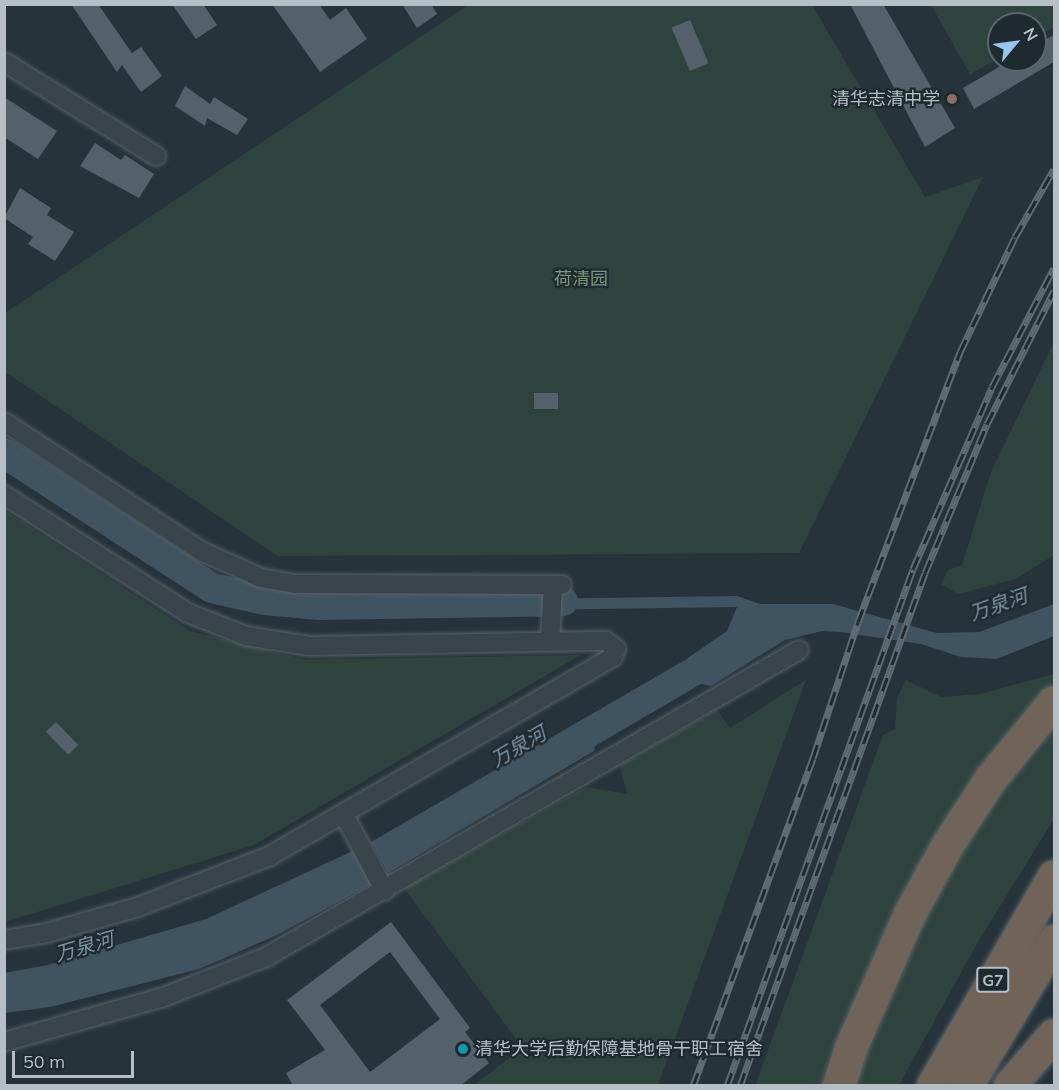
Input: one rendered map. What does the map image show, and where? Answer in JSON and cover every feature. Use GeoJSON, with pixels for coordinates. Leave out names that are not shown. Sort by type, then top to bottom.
{"type":"FeatureCollection","features":[{"type":"Feature","properties":{"kind":"highway"},"geometry":{"type":"LineString","coordinates":[[839,1086],[851,1048],[910,914],[991,779],[1054,702]]}},
{"type":"Feature","properties":{"kind":"highway","name":"G7"},"geometry":{"type":"LineString","coordinates":[[933,1086],[1054,876]]}},
{"type":"Feature","properties":{"kind":"highway","name":"G7"},"geometry":{"type":"LineString","coordinates":[[967,1086],[1054,941]]}},
{"type":"Feature","properties":{"kind":"highway"},"geometry":{"type":"LineString","coordinates":[[1010,1086],[1054,1035]]}},
{"type":"Feature","properties":{"kind":"street"},"geometry":{"type":"LineString","coordinates":[[4,62],[156,156]]}},
{"type":"Feature","properties":{"kind":"street"},"geometry":{"type":"LineString","coordinates":[[4,422],[201,551],[261,578],[296,584],[556,588],[550,642]]}},
{"type":"Feature","properties":{"kind":"street"},"geometry":{"type":"LineString","coordinates":[[4,495],[188,613],[246,636],[309,646],[606,641],[616,649],[613,657],[344,815],[222,877],[82,924],[4,940]]}},
{"type":"Feature","properties":{"kind":"street"},"geometry":{"type":"LineString","coordinates":[[4,1042],[161,998],[266,957],[385,891],[799,650]]}},
{"type":"Feature","properties":{"kind":"street"},"geometry":{"type":"LineString","coordinates":[[344,815],[385,891]]}},
{"type":"Feature","properties":{"kind":"green space","name":"荷清园"},"geometry":{"type":"Polygon","coordinates":[[[468,5],[812,5],[925,197],[983,177],[799,553],[278,556],[5,372],[5,313],[468,5]]]}},
{"type":"Feature","properties":{"kind":"green space"},"geometry":{"type":"Polygon","coordinates":[[[931,5],[1054,5],[1054,27],[1047,31],[1047,12],[987,12],[987,65],[970,74],[931,5]]]}},
{"type":"Feature","properties":{"kind":"green space"},"geometry":{"type":"Polygon","coordinates":[[[1054,342],[1054,555],[1016,579],[958,594],[941,584],[948,570],[962,565],[991,472],[1054,342]]]}},
{"type":"Feature","properties":{"kind":"green space"},"geometry":{"type":"Polygon","coordinates":[[[4,510],[190,631],[306,660],[581,655],[254,845],[5,922],[4,510]]]}},
{"type":"Feature","properties":{"kind":"green space"},"geometry":{"type":"Polygon","coordinates":[[[1054,674],[1054,819],[979,940],[899,1085],[755,1086],[883,735],[895,729],[897,698],[906,680],[941,697],[980,694],[1054,674]]]}},
{"type":"Feature","properties":{"kind":"green space"},"geometry":{"type":"Polygon","coordinates":[[[806,680],[658,1085],[474,1085],[523,1048],[404,888],[586,787],[627,794],[620,765],[717,710],[730,728],[806,680]]]}},
{"type":"Feature","properties":{"kind":"water"},"geometry":{"type":"Polygon","coordinates":[[[737,596],[760,604],[833,604],[937,633],[979,632],[1054,604],[1054,636],[997,659],[961,657],[921,644],[840,632],[822,631],[785,640],[711,686],[701,684],[595,746],[594,751],[388,873],[371,842],[685,660],[727,631],[737,607],[524,610],[524,599],[737,596]]]}},
{"type":"Feature","properties":{"kind":"water"},"geometry":{"type":"Polygon","coordinates":[[[357,849],[375,882],[277,935],[199,969],[50,1007],[5,1013],[4,973],[48,965],[206,919],[357,849]]]}},
{"type":"Feature","properties":{"kind":"building"},"geometry":{"type":"Polygon","coordinates":[[[71,4],[98,4],[132,53],[141,47],[162,76],[141,92],[122,65],[117,72],[71,4]]]}},
{"type":"Feature","properties":{"kind":"building"},"geometry":{"type":"Polygon","coordinates":[[[172,4],[203,4],[217,25],[196,39],[172,4]]]}},
{"type":"Feature","properties":{"kind":"building"},"geometry":{"type":"Polygon","coordinates":[[[272,4],[319,4],[330,20],[346,8],[367,39],[320,72],[272,4]]]}},
{"type":"Feature","properties":{"kind":"building"},"geometry":{"type":"Polygon","coordinates":[[[402,4],[431,4],[437,14],[417,28],[402,4]]]}},
{"type":"Feature","properties":{"kind":"building"},"geometry":{"type":"Polygon","coordinates":[[[850,4],[883,4],[955,128],[925,147],[850,4]]]}},
{"type":"Feature","properties":{"kind":"building"},"geometry":{"type":"Polygon","coordinates":[[[690,20],[708,63],[690,71],[672,28],[690,20]]]}},
{"type":"Feature","properties":{"kind":"building"},"geometry":{"type":"Polygon","coordinates":[[[1054,35],[1054,62],[1047,66],[1047,39],[1054,35]]]}},
{"type":"Feature","properties":{"kind":"building"},"geometry":{"type":"Polygon","coordinates":[[[990,72],[1037,72],[974,109],[963,88],[990,72]]]}},
{"type":"Feature","properties":{"kind":"building"},"geometry":{"type":"Polygon","coordinates":[[[185,86],[210,104],[214,97],[248,119],[237,135],[207,118],[205,126],[175,106],[185,86]]]}},
{"type":"Feature","properties":{"kind":"building"},"geometry":{"type":"Polygon","coordinates":[[[4,97],[57,131],[38,159],[4,137],[4,97]]]}},
{"type":"Feature","properties":{"kind":"building"},"geometry":{"type":"Polygon","coordinates":[[[95,143],[121,160],[125,155],[154,174],[139,198],[80,166],[95,143]]]}},
{"type":"Feature","properties":{"kind":"building"},"geometry":{"type":"Polygon","coordinates":[[[20,188],[51,208],[47,215],[74,232],[55,261],[28,244],[33,237],[4,218],[20,188]]]}},
{"type":"Feature","properties":{"kind":"building"},"geometry":{"type":"Polygon","coordinates":[[[534,393],[558,393],[558,409],[534,409],[534,393]]]}},
{"type":"Feature","properties":{"kind":"building"},"geometry":{"type":"Polygon","coordinates":[[[56,722],[78,745],[68,755],[46,732],[56,722]]]}},
{"type":"Feature","properties":{"kind":"building"},"geometry":{"type":"Polygon","coordinates":[[[391,922],[470,1028],[465,1032],[489,1063],[460,1086],[293,1086],[286,1073],[325,1050],[287,1000],[391,922]],[[390,952],[320,1005],[370,1072],[440,1019],[390,952]]]}},
{"type":"Feature","properties":{"kind":"waterway"},"geometry":{"type":"LineString","coordinates":[[4,453],[212,588],[265,600],[319,605],[563,601]]}},
{"type":"Feature","properties":{"kind":"railway"},"geometry":{"type":"LineString","coordinates":[[693,1086],[813,758],[858,622],[960,352],[1015,237],[1054,169]]}},
{"type":"Feature","properties":{"kind":"railway"},"geometry":{"type":"LineString","coordinates":[[727,1086],[913,569],[992,387],[1054,268]]}},
{"type":"Feature","properties":{"kind":"railway"},"geometry":{"type":"LineString","coordinates":[[740,1086],[925,573],[987,424],[1054,291]]}},
{"type":"Feature","properties":{"kind":"place","name":"清华志清中学"},"geometry":{"type":"Point","coordinates":[952,99]}},
{"type":"Feature","properties":{"kind":"place","name":"清华大学后勤保障基地骨干职工宿舍"},"geometry":{"type":"Point","coordinates":[463,1049]}},
{"type":"Feature","properties":{"kind":"water label","name":"万泉河"},"geometry":{"type":"Point","coordinates":[998,604]}},
{"type":"Feature","properties":{"kind":"water label","name":"万泉河"},"geometry":{"type":"Point","coordinates":[518,746]}},
{"type":"Feature","properties":{"kind":"water label","name":"万泉河"},"geometry":{"type":"Point","coordinates":[84,946]}}]}
